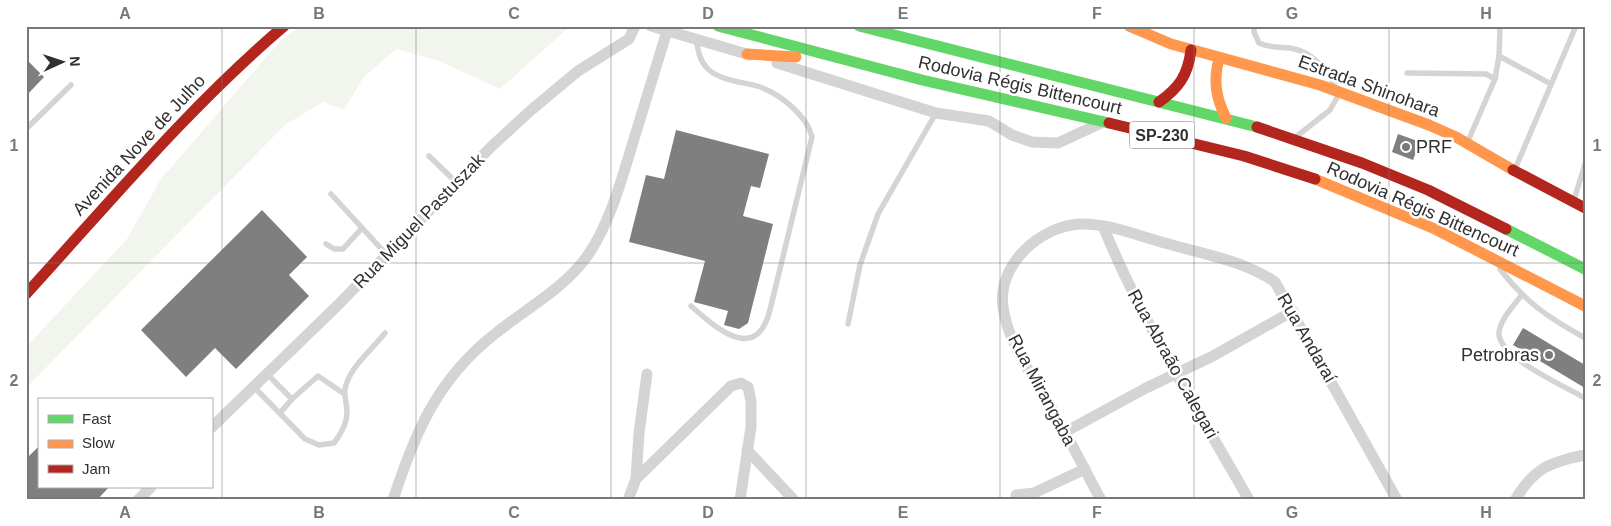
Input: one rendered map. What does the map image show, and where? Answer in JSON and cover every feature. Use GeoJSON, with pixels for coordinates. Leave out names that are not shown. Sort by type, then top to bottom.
{"type":"FeatureCollection","features":[{"type":"Feature","properties":{"kind":"main road","name":"Avenida Nove de Julho"},"geometry":{"type":"LineString","coordinates":[[26,294],[165,140],[243,60],[284,26]]}},
{"type":"Feature","properties":{"kind":"main road","name":"Rodovia Régis Bittencourt"},"geometry":{"type":"LineString","coordinates":[[718,26],[903,76],[1185,140],[1289,170],[1389,208],[1487,253],[1585,306]]}},
{"type":"Feature","properties":{"kind":"main road","name":"Rodovia Régis Bittencourt"},"geometry":{"type":"LineString","coordinates":[[859,26],[975,58],[1226,118],[1362,163],[1428,190],[1585,269]]}},
{"type":"Feature","properties":{"kind":"main road","name":"Estrada Shinohara"},"geometry":{"type":"LineString","coordinates":[[1129,26],[1219,59],[1264,68],[1320,85],[1339,94],[1428,125],[1467,143],[1514,171],[1585,208]]}},
{"type":"Feature","properties":{"kind":"main road"},"geometry":{"type":"LineString","coordinates":[[1159,102],[1175,91],[1186,78],[1191,50]]}},
{"type":"Feature","properties":{"kind":"main road"},"geometry":{"type":"LineString","coordinates":[[747,54],[809,58],[903,76]]}},
{"type":"Feature","properties":{"kind":"main road"},"geometry":{"type":"LineString","coordinates":[[1219,59],[1214,86],[1216,100],[1226,118]]}},
{"type":"Feature","properties":{"kind":"street","name":"Rua Miguel Pastuszak"},"geometry":{"type":"LineString","coordinates":[[212,427],[530,111],[578,71],[629,38],[635,26]]}},
{"type":"Feature","properties":{"kind":"street"},"geometry":{"type":"LineString","coordinates":[[651,26],[936,113],[989,121],[1012,135],[1032,142],[1058,143],[1104,121]]}},
{"type":"Feature","properties":{"kind":"street"},"geometry":{"type":"LineString","coordinates":[[392,500],[416,434],[445,384],[472,353],[569,277],[588,255],[618,191],[667,31]]}},
{"type":"Feature","properties":{"kind":"street","name":"Rua Mirangaba"},"geometry":{"type":"LineString","coordinates":[[1101,500],[1018,350],[1007,324],[1003,305],[1004,289],[1015,261],[1024,249],[1060,228],[1080,224],[1103,226]]}},
{"type":"Feature","properties":{"kind":"street","name":"Rua Andaraí"},"geometry":{"type":"LineString","coordinates":[[1103,226],[1250,268],[1275,282],[1293,311],[1397,500]]}},
{"type":"Feature","properties":{"kind":"street","name":"Rua Abraão Calegari"},"geometry":{"type":"LineString","coordinates":[[1103,226],[1122,271],[1249,500]]}},
{"type":"Feature","properties":{"kind":"street"},"geometry":{"type":"LineString","coordinates":[[1065,432],[1293,311]]}},
{"type":"Feature","properties":{"kind":"street"},"geometry":{"type":"LineString","coordinates":[[628,500],[636,479],[638,440],[647,374]]}},
{"type":"Feature","properties":{"kind":"street"},"geometry":{"type":"LineString","coordinates":[[636,479],[724,393],[735,384],[745,384],[748,387],[751,410],[740,500]]}},
{"type":"Feature","properties":{"kind":"street"},"geometry":{"type":"LineString","coordinates":[[747,450],[794,500]]}},
{"type":"Feature","properties":{"kind":"street"},"geometry":{"type":"LineString","coordinates":[[1514,500],[1534,473],[1552,462],[1585,455]]}},
{"type":"Feature","properties":{"kind":"street"},"geometry":{"type":"LineString","coordinates":[[1016,495],[1034,493],[1085,469]]}},
{"type":"Feature","properties":{"kind":"street"},"geometry":{"type":"LineString","coordinates":[[138,500],[151,488]]}},
{"type":"Feature","properties":{"kind":"lane"},"geometry":{"type":"LineString","coordinates":[[1254,26],[1254,32],[1259,44],[1274,48],[1297,50],[1319,64],[1330,75],[1339,94],[1330,110],[1291,140]]}},
{"type":"Feature","properties":{"kind":"lane"},"geometry":{"type":"LineString","coordinates":[[1467,143],[1495,80],[1499,56],[1500,26]]}},
{"type":"Feature","properties":{"kind":"lane"},"geometry":{"type":"LineString","coordinates":[[1514,171],[1576,26]]}},
{"type":"Feature","properties":{"kind":"lane"},"geometry":{"type":"LineString","coordinates":[[691,306],[714,326],[735,338],[754,337],[762,331],[770,310],[812,137],[809,126],[802,117],[772,93],[707,69],[701,60],[696,39]]}},
{"type":"Feature","properties":{"kind":"lane"},"geometry":{"type":"LineString","coordinates":[[1499,56],[1551,84]]}},
{"type":"Feature","properties":{"kind":"lane"},"geometry":{"type":"LineString","coordinates":[[1407,73],[1486,74],[1495,80]]}},
{"type":"Feature","properties":{"kind":"lane"},"geometry":{"type":"LineString","coordinates":[[26,129],[71,85]]}},
{"type":"Feature","properties":{"kind":"lane"},"geometry":{"type":"LineString","coordinates":[[848,324],[860,265],[878,214],[936,113]]}},
{"type":"Feature","properties":{"kind":"lane"},"geometry":{"type":"LineString","coordinates":[[429,156],[457,183]]}},
{"type":"Feature","properties":{"kind":"lane"},"geometry":{"type":"LineString","coordinates":[[1574,202],[1585,164]]}},
{"type":"Feature","properties":{"kind":"lane"},"geometry":{"type":"LineString","coordinates":[[331,194],[387,255]]}},
{"type":"Feature","properties":{"kind":"lane"},"geometry":{"type":"LineString","coordinates":[[326,244],[334,249],[343,249],[362,228]]}},
{"type":"Feature","properties":{"kind":"lane"},"geometry":{"type":"LineString","coordinates":[[1487,253],[1521,296],[1541,312],[1585,338]]}},
{"type":"Feature","properties":{"kind":"lane"},"geometry":{"type":"LineString","coordinates":[[1521,296],[1502,323],[1499,334],[1501,342],[1521,362],[1585,398]]}},
{"type":"Feature","properties":{"kind":"lane"},"geometry":{"type":"LineString","coordinates":[[254,386],[305,439],[318,445],[334,443],[341,434],[346,421],[347,411],[343,394],[350,376],[385,333]]}},
{"type":"Feature","properties":{"kind":"lane"},"geometry":{"type":"LineString","coordinates":[[266,373],[292,400]]}},
{"type":"Feature","properties":{"kind":"lane"},"geometry":{"type":"LineString","coordinates":[[280,413],[318,376],[343,394]]}},
{"type":"Feature","properties":{"kind":"shaded area"},"geometry":{"type":"Polygon","coordinates":[[[301,26],[560,26],[567,29],[500,89],[439,61],[396,49],[363,78],[344,110],[323,102],[285,125],[26,388],[26,347],[127,239],[161,179],[281,40],[301,26]]]}},
{"type":"Feature","properties":{"kind":"building"},"geometry":{"type":"Polygon","coordinates":[[[26,59],[44,77],[26,96],[26,59]]]}},
{"type":"Feature","properties":{"kind":"building"},"geometry":{"type":"Polygon","coordinates":[[[676,130],[769,154],[760,188],[751,186],[743,216],[773,224],[748,323],[739,329],[724,325],[728,311],[694,302],[705,261],[629,242],[646,175],[664,179],[676,130]]]}},
{"type":"Feature","properties":{"kind":"building","name":"PRF"},"geometry":{"type":"Polygon","coordinates":[[[1398,134],[1420,142],[1413,160],[1392,152],[1398,134]]]}},
{"type":"Feature","properties":{"kind":"building"},"geometry":{"type":"Polygon","coordinates":[[[262,210],[307,257],[289,275],[309,296],[236,369],[215,348],[186,377],[141,330],[262,210]]]}},
{"type":"Feature","properties":{"kind":"building","name":"Petrobras"},"geometry":{"type":"Polygon","coordinates":[[[1523,328],[1585,365],[1585,388],[1513,345],[1523,328]]]}},
{"type":"Feature","properties":{"kind":"building"},"geometry":{"type":"Polygon","coordinates":[[[38,447],[38,488],[108,488],[97,500],[26,500],[26,459],[38,447]]]}},
{"type":"Feature","properties":{"kind":"traffic: fast"},"geometry":{"type":"LineString","coordinates":[[718,26],[922,80],[1109,123]]}},
{"type":"Feature","properties":{"kind":"traffic: fast"},"geometry":{"type":"LineString","coordinates":[[859,26],[1257,127]]}},
{"type":"Feature","properties":{"kind":"traffic: fast"},"geometry":{"type":"LineString","coordinates":[[1506,229],[1585,269]]}},
{"type":"Feature","properties":{"kind":"traffic: slow"},"geometry":{"type":"LineString","coordinates":[[1129,26],[1171,44],[1320,85],[1429,125],[1456,137],[1513,170]]}},
{"type":"Feature","properties":{"kind":"traffic: slow"},"geometry":{"type":"LineString","coordinates":[[747,54],[796,57]]}},
{"type":"Feature","properties":{"kind":"traffic: slow"},"geometry":{"type":"LineString","coordinates":[[1219,59],[1216,89],[1226,118]]}},
{"type":"Feature","properties":{"kind":"traffic: slow"},"geometry":{"type":"LineString","coordinates":[[1315,179],[1435,229],[1585,306]]}},
{"type":"Feature","properties":{"kind":"traffic: jam"},"geometry":{"type":"LineString","coordinates":[[26,294],[183,122],[215,89],[284,26]]}},
{"type":"Feature","properties":{"kind":"traffic: jam"},"geometry":{"type":"LineString","coordinates":[[1159,102],[1177,86],[1185,74],[1191,50]]}},
{"type":"Feature","properties":{"kind":"traffic: jam"},"geometry":{"type":"LineString","coordinates":[[1109,123],[1244,156],[1315,179]]}},
{"type":"Feature","properties":{"kind":"traffic: jam"},"geometry":{"type":"LineString","coordinates":[[1257,127],[1362,163],[1428,190],[1506,229]]}},
{"type":"Feature","properties":{"kind":"traffic: jam"},"geometry":{"type":"LineString","coordinates":[[1513,170],[1585,208]]}},
{"type":"Feature","properties":{"kind":"place","name":"PRF"},"geometry":{"type":"Point","coordinates":[1406,147]}},
{"type":"Feature","properties":{"kind":"place","name":"Petrobras"},"geometry":{"type":"Point","coordinates":[1549,355]}}]}
